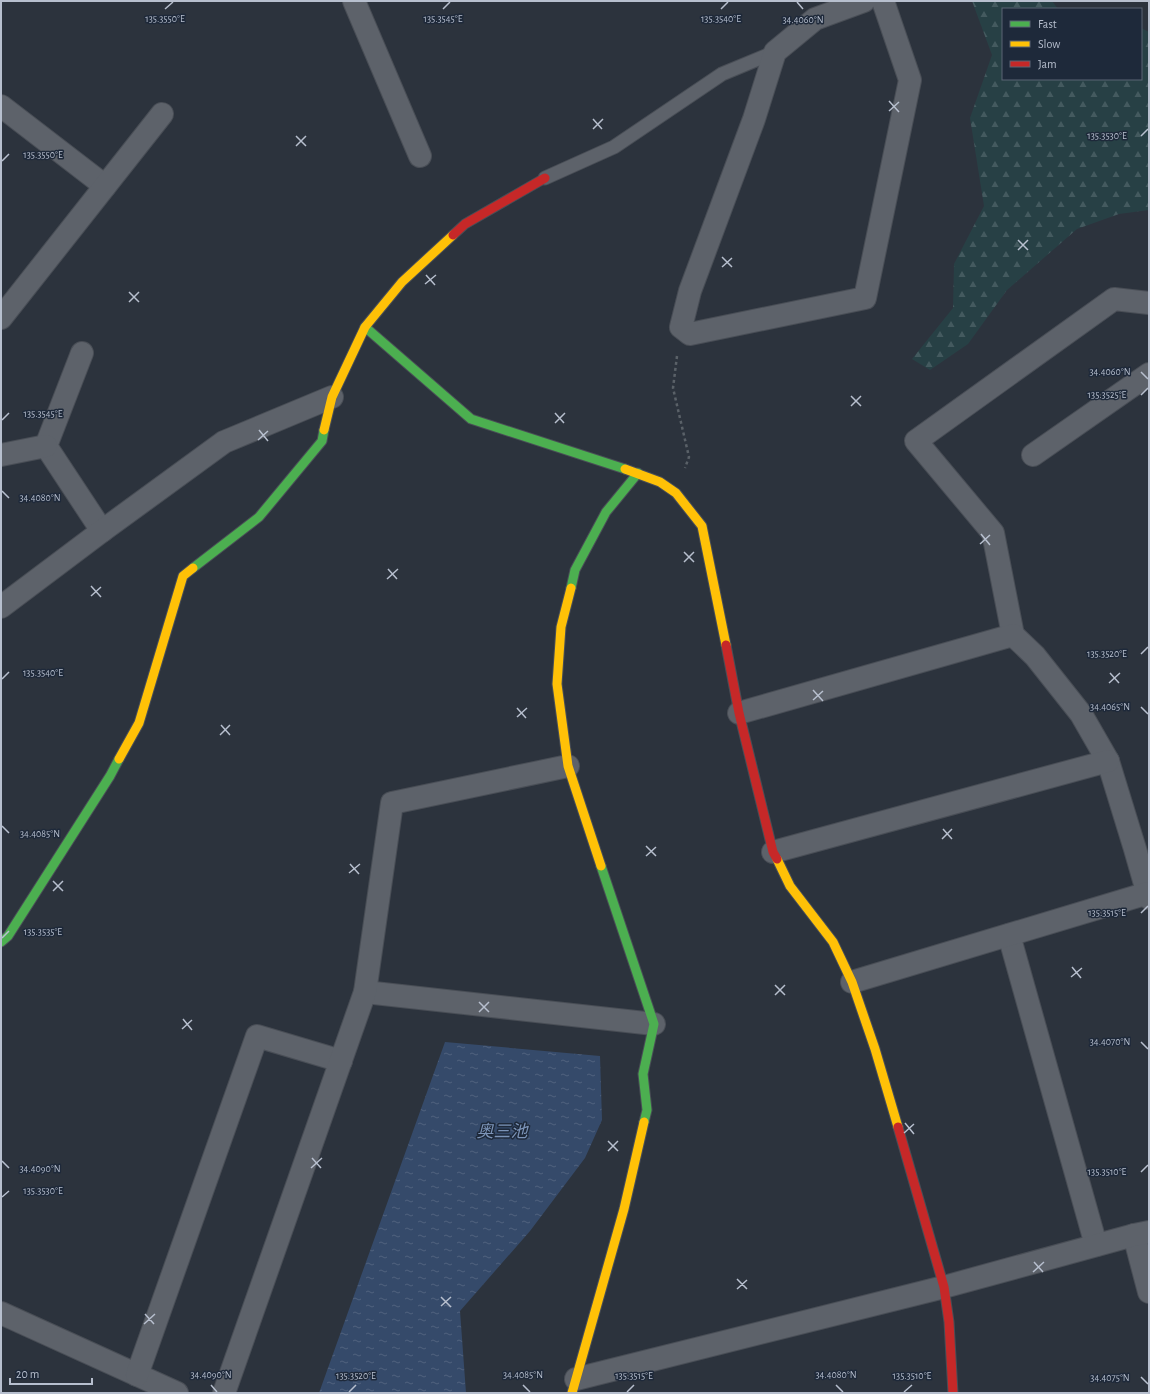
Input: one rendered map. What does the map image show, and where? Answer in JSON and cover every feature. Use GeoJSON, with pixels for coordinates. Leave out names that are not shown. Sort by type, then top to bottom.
{"type":"FeatureCollection","features":[{"type":"Feature","properties":{"kind":"street"},"geometry":{"type":"LineString","coordinates":[[354,1],[420,156]]}},
{"type":"Feature","properties":{"kind":"street"},"geometry":{"type":"LineString","coordinates":[[864,1],[815,19],[775,52],[754,119],[690,291],[681,327],[690,334],[865,298],[910,80],[883,1]]}},
{"type":"Feature","properties":{"kind":"street"},"geometry":{"type":"LineString","coordinates":[[1,106],[106,186]]}},
{"type":"Feature","properties":{"kind":"street"},"geometry":{"type":"LineString","coordinates":[[1,318],[162,114]]}},
{"type":"Feature","properties":{"kind":"street"},"geometry":{"type":"LineString","coordinates":[[1,942],[8,936],[110,776],[139,722],[183,576],[259,517],[322,441],[332,397],[366,327],[402,282],[465,224],[545,178]]}},
{"type":"Feature","properties":{"kind":"street"},"geometry":{"type":"LineString","coordinates":[[852,982],[1009,935],[1148,896],[1142,846],[1108,761],[1081,714],[1035,656],[1013,635],[994,533],[916,441],[1114,299],[1149,302]]}},
{"type":"Feature","properties":{"kind":"street"},"geometry":{"type":"LineString","coordinates":[[366,327],[471,419],[638,473],[660,482],[676,493],[702,526],[739,713],[773,852],[790,886],[833,942],[852,982],[875,1049],[944,1287],[953,1393]]}},
{"type":"Feature","properties":{"kind":"street"},"geometry":{"type":"LineString","coordinates":[[46,446],[82,353]]}},
{"type":"Feature","properties":{"kind":"street"},"geometry":{"type":"LineString","coordinates":[[1033,456],[1149,374]]}},
{"type":"Feature","properties":{"kind":"street"},"geometry":{"type":"LineString","coordinates":[[1,607],[224,442],[332,397]]}},
{"type":"Feature","properties":{"kind":"street"},"geometry":{"type":"LineString","coordinates":[[46,446],[102,531]]}},
{"type":"Feature","properties":{"kind":"street"},"geometry":{"type":"LineString","coordinates":[[1,455],[46,446]]}},
{"type":"Feature","properties":{"kind":"street"},"geometry":{"type":"LineString","coordinates":[[574,1386],[624,1209],[647,1110],[643,1074],[654,1024],[568,766],[556,684],[561,627],[575,570],[606,512],[638,473]]}},
{"type":"Feature","properties":{"kind":"street"},"geometry":{"type":"LineString","coordinates":[[739,713],[1013,635]]}},
{"type":"Feature","properties":{"kind":"street"},"geometry":{"type":"LineString","coordinates":[[773,852],[1108,761]]}},
{"type":"Feature","properties":{"kind":"street"},"geometry":{"type":"LineString","coordinates":[[224,1393],[365,992],[392,803],[568,766]]}},
{"type":"Feature","properties":{"kind":"street"},"geometry":{"type":"LineString","coordinates":[[1009,935],[1096,1245]]}},
{"type":"Feature","properties":{"kind":"street"},"geometry":{"type":"LineString","coordinates":[[365,992],[654,1024]]}},
{"type":"Feature","properties":{"kind":"street"},"geometry":{"type":"LineString","coordinates":[[137,1375],[257,1036],[341,1061]]}},
{"type":"Feature","properties":{"kind":"street"},"geometry":{"type":"LineString","coordinates":[[574,1386],[1141,1233],[1149,1292]]}},
{"type":"Feature","properties":{"kind":"street"},"geometry":{"type":"LineString","coordinates":[[1,1313],[177,1393]]}},
{"type":"Feature","properties":{"kind":"lane"},"geometry":{"type":"LineString","coordinates":[[545,178],[614,147],[722,74],[775,52]]}},
{"type":"Feature","properties":{"kind":"path"},"geometry":{"type":"LineString","coordinates":[[676,493],[689,457],[673,388],[681,327]]}},
{"type":"Feature","properties":{"kind":"green space"},"geometry":{"type":"Polygon","coordinates":[[[972,1],[1052,1],[1057,8],[1002,8],[1002,80],[1142,80],[1142,28],[1149,32],[1149,210],[1119,214],[1077,229],[1007,290],[968,344],[930,370],[912,359],[953,308],[954,264],[984,206],[970,118],[992,55],[972,1]]]}},
{"type":"Feature","properties":{"kind":"water","name":"奥三池"},"geometry":{"type":"Polygon","coordinates":[[[445,1042],[600,1056],[602,1120],[585,1158],[530,1231],[460,1311],[466,1393],[319,1393],[445,1042]]]}},
{"type":"Feature","properties":{"kind":"traffic: fast"},"geometry":{"type":"LineString","coordinates":[[365,327],[471,419],[625,469]]}},
{"type":"Feature","properties":{"kind":"traffic: fast"},"geometry":{"type":"LineString","coordinates":[[193,568],[259,517],[322,441],[324,430]]}},
{"type":"Feature","properties":{"kind":"traffic: fast"},"geometry":{"type":"LineString","coordinates":[[571,588],[575,570],[606,512],[638,473]]}},
{"type":"Feature","properties":{"kind":"traffic: fast"},"geometry":{"type":"LineString","coordinates":[[1,942],[8,936],[110,776],[119,759]]}},
{"type":"Feature","properties":{"kind":"traffic: fast"},"geometry":{"type":"LineString","coordinates":[[601,866],[654,1024],[643,1074],[647,1110],[644,1122]]}},
{"type":"Feature","properties":{"kind":"traffic: slow"},"geometry":{"type":"LineString","coordinates":[[324,430],[332,397],[365,327],[402,282],[453,235]]}},
{"type":"Feature","properties":{"kind":"traffic: slow"},"geometry":{"type":"LineString","coordinates":[[625,469],[660,482],[676,493],[702,526],[726,645]]}},
{"type":"Feature","properties":{"kind":"traffic: slow"},"geometry":{"type":"LineString","coordinates":[[119,759],[139,723],[183,576],[193,568]]}},
{"type":"Feature","properties":{"kind":"traffic: slow"},"geometry":{"type":"LineString","coordinates":[[571,588],[561,627],[557,684],[568,766],[601,866]]}},
{"type":"Feature","properties":{"kind":"traffic: slow"},"geometry":{"type":"LineString","coordinates":[[777,859],[790,886],[833,942],[852,982],[875,1049],[898,1127]]}},
{"type":"Feature","properties":{"kind":"traffic: slow"},"geometry":{"type":"LineString","coordinates":[[572,1393],[624,1209],[644,1122]]}},
{"type":"Feature","properties":{"kind":"traffic: jam"},"geometry":{"type":"LineString","coordinates":[[453,235],[465,224],[545,178]]}},
{"type":"Feature","properties":{"kind":"traffic: jam"},"geometry":{"type":"LineString","coordinates":[[726,645],[739,713],[773,852],[777,859]]}},
{"type":"Feature","properties":{"kind":"traffic: jam"},"geometry":{"type":"LineString","coordinates":[[898,1127],[944,1287],[949,1322],[953,1393]]}}]}
